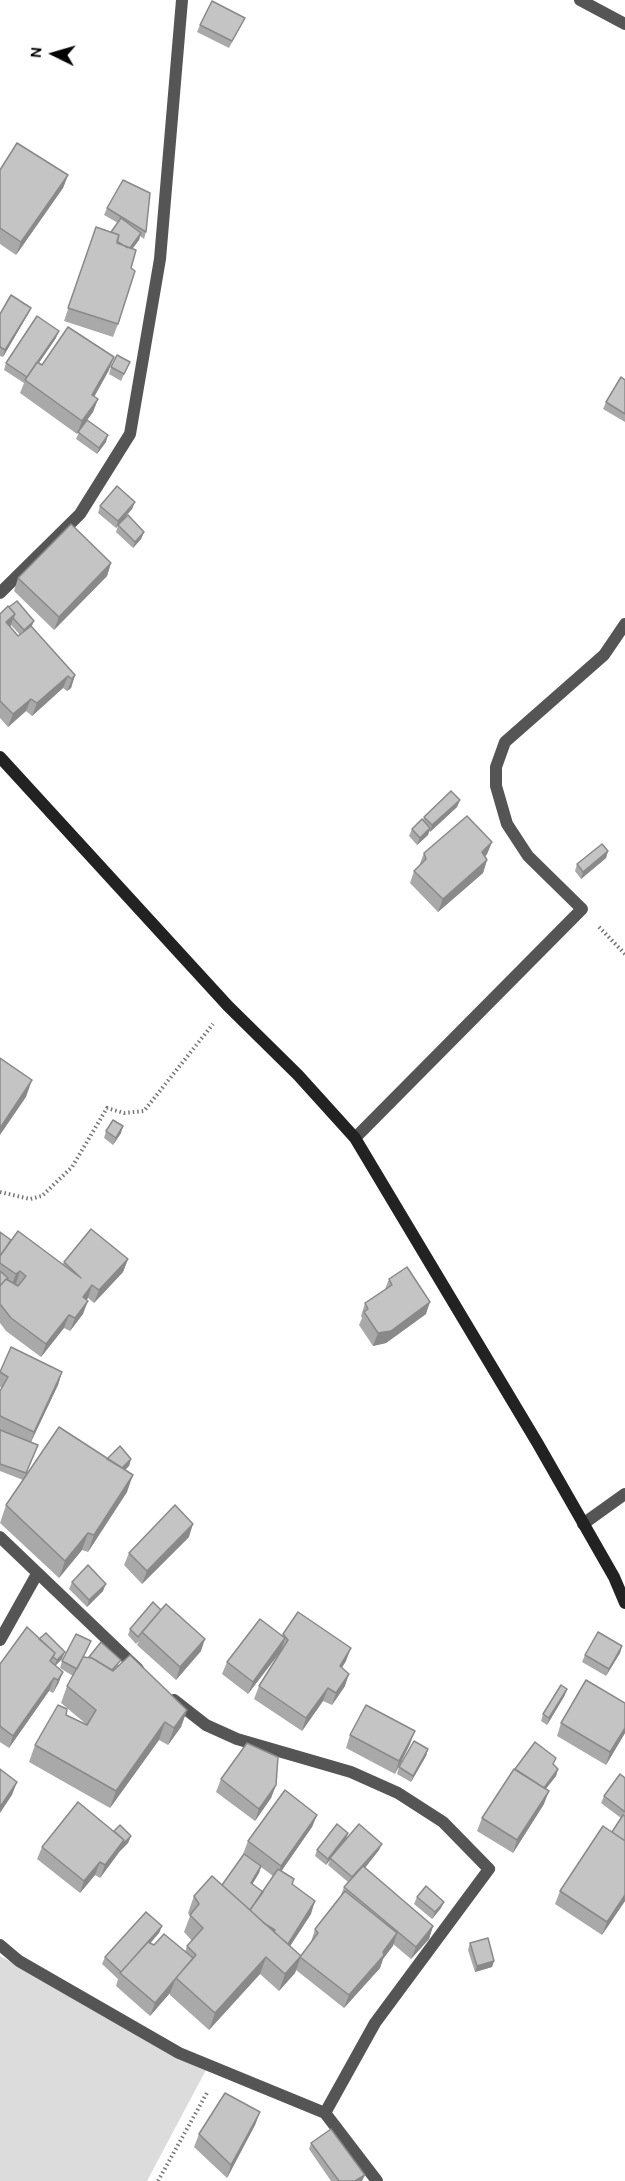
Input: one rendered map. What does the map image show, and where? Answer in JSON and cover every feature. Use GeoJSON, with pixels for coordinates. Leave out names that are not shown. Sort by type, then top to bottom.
{"type":"FeatureCollection","features":[{"type":"Feature","properties":{"kind":"street"},"geometry":{"type":"LineString","coordinates":[[0,593],[80,514],[130,434],[160,259],[182,0]]}},
{"type":"Feature","properties":{"kind":"street"},"geometry":{"type":"LineString","coordinates":[[580,0],[625,24]]}},
{"type":"Feature","properties":{"kind":"street"},"geometry":{"type":"LineString","coordinates":[[355,1138],[582,909],[528,856],[507,824],[496,786],[496,767],[505,742],[604,655],[625,624]]}},
{"type":"Feature","properties":{"kind":"street"},"geometry":{"type":"LineString","coordinates":[[0,757],[228,1005],[298,1075],[355,1138],[460,1310],[583,1524],[625,1603]]}},
{"type":"Feature","properties":{"kind":"street"},"geometry":{"type":"LineString","coordinates":[[583,1524],[625,1494]]}},
{"type":"Feature","properties":{"kind":"street"},"geometry":{"type":"LineString","coordinates":[[0,1537],[148,1678]]}},
{"type":"Feature","properties":{"kind":"street"},"geometry":{"type":"LineString","coordinates":[[0,1640],[37,1574]]}},
{"type":"Feature","properties":{"kind":"street"},"geometry":{"type":"LineString","coordinates":[[165,1692],[206,1725],[237,1740],[351,1772],[398,1793],[443,1822],[489,1869],[375,2023],[325,2112]]}},
{"type":"Feature","properties":{"kind":"street"},"geometry":{"type":"LineString","coordinates":[[0,1946],[19,1961],[179,2053],[325,2112],[377,2181]]}},
{"type":"Feature","properties":{"kind":"path"},"geometry":{"type":"LineString","coordinates":[[582,909],[625,954]]}},
{"type":"Feature","properties":{"kind":"path"},"geometry":{"type":"LineString","coordinates":[[0,1192],[30,1199],[42,1196],[72,1167],[108,1108],[124,1113],[144,1111],[228,1005]]}},
{"type":"Feature","properties":{"kind":"path"},"geometry":{"type":"LineString","coordinates":[[158,2181],[220,2069]]}},
{"type":"Feature","properties":{"kind":"shaded area"},"geometry":{"type":"Polygon","coordinates":[[[0,1956],[207,2068],[147,2181],[0,2181],[0,1956]]]}},
{"type":"Feature","properties":{"kind":"building"},"geometry":{"type":"Polygon","coordinates":[[[212,1],[245,18],[232,41],[200,25],[212,1]]]}},
{"type":"Feature","properties":{"kind":"building"},"geometry":{"type":"Polygon","coordinates":[[[17,143],[68,175],[21,242],[0,228],[0,170],[17,143]]]}},
{"type":"Feature","properties":{"kind":"building"},"geometry":{"type":"Polygon","coordinates":[[[123,180],[150,193],[146,232],[107,208],[123,180]]]}},
{"type":"Feature","properties":{"kind":"building"},"geometry":{"type":"Polygon","coordinates":[[[121,218],[141,233],[130,248],[117,241],[119,235],[111,232],[121,218]]]}},
{"type":"Feature","properties":{"kind":"building"},"geometry":{"type":"Polygon","coordinates":[[[96,227],[119,235],[117,243],[136,250],[131,268],[135,271],[118,324],[68,308],[96,227]]]}},
{"type":"Feature","properties":{"kind":"building"},"geometry":{"type":"Polygon","coordinates":[[[11,295],[31,308],[5,350],[0,347],[0,314],[11,295]]]}},
{"type":"Feature","properties":{"kind":"building"},"geometry":{"type":"Polygon","coordinates":[[[37,316],[59,331],[27,377],[6,363],[37,316]]]}},
{"type":"Feature","properties":{"kind":"building"},"geometry":{"type":"Polygon","coordinates":[[[68,327],[114,357],[92,395],[98,399],[82,421],[25,380],[37,362],[42,365],[68,327]]]}},
{"type":"Feature","properties":{"kind":"building"},"geometry":{"type":"Polygon","coordinates":[[[117,355],[130,362],[124,374],[111,367],[117,355]]]}},
{"type":"Feature","properties":{"kind":"building"},"geometry":{"type":"Polygon","coordinates":[[[621,377],[625,380],[625,414],[606,402],[621,377]]]}},
{"type":"Feature","properties":{"kind":"building"},"geometry":{"type":"Polygon","coordinates":[[[87,420],[108,435],[99,448],[78,432],[87,420]]]}},
{"type":"Feature","properties":{"kind":"building"},"geometry":{"type":"Polygon","coordinates":[[[117,486],[135,502],[118,521],[100,506],[117,486]]]}},
{"type":"Feature","properties":{"kind":"building"},"geometry":{"type":"Polygon","coordinates":[[[128,515],[144,532],[135,542],[118,525],[128,515]]]}},
{"type":"Feature","properties":{"kind":"building"},"geometry":{"type":"Polygon","coordinates":[[[71,524],[111,563],[59,617],[18,578],[71,524]]]}},
{"type":"Feature","properties":{"kind":"building"},"geometry":{"type":"Polygon","coordinates":[[[17,601],[34,621],[24,630],[13,618],[15,614],[9,607],[17,601]]]}},
{"type":"Feature","properties":{"kind":"building"},"geometry":{"type":"Polygon","coordinates":[[[8,606],[15,614],[6,622],[18,636],[31,626],[75,675],[72,679],[68,676],[37,703],[31,699],[13,714],[0,701],[0,614],[8,606]]]}},
{"type":"Feature","properties":{"kind":"building"},"geometry":{"type":"Polygon","coordinates":[[[451,791],[460,800],[432,825],[424,817],[451,791]]]}},
{"type":"Feature","properties":{"kind":"building"},"geometry":{"type":"Polygon","coordinates":[[[467,816],[492,842],[482,852],[487,860],[443,899],[414,871],[426,859],[424,853],[467,816]]]}},
{"type":"Feature","properties":{"kind":"building"},"geometry":{"type":"Polygon","coordinates":[[[422,819],[430,828],[420,838],[412,829],[422,819]]]}},
{"type":"Feature","properties":{"kind":"building"},"geometry":{"type":"Polygon","coordinates":[[[602,844],[608,851],[583,872],[577,864],[602,844]]]}},
{"type":"Feature","properties":{"kind":"building"},"geometry":{"type":"Polygon","coordinates":[[[0,1058],[32,1080],[0,1128],[0,1058]]]}},
{"type":"Feature","properties":{"kind":"building"},"geometry":{"type":"Polygon","coordinates":[[[113,1120],[123,1126],[116,1138],[106,1131],[113,1120]]]}},
{"type":"Feature","properties":{"kind":"building"},"geometry":{"type":"Polygon","coordinates":[[[91,1229],[128,1259],[99,1290],[92,1285],[83,1297],[88,1301],[75,1318],[69,1315],[46,1344],[11,1318],[0,1304],[0,1286],[6,1279],[18,1286],[26,1276],[20,1271],[16,1274],[0,1263],[0,1256],[18,1231],[81,1278],[64,1262],[91,1229]]]}},
{"type":"Feature","properties":{"kind":"building"},"geometry":{"type":"Polygon","coordinates":[[[0,1232],[11,1240],[0,1256],[0,1232]]]}},
{"type":"Feature","properties":{"kind":"building"},"geometry":{"type":"Polygon","coordinates":[[[407,1267],[430,1302],[391,1331],[378,1333],[364,1312],[368,1309],[365,1303],[392,1285],[389,1279],[407,1267]]]}},
{"type":"Feature","properties":{"kind":"building"},"geometry":{"type":"Polygon","coordinates":[[[0,1271],[8,1278],[0,1286],[0,1271]]]}},
{"type":"Feature","properties":{"kind":"building"},"geometry":{"type":"Polygon","coordinates":[[[11,1347],[62,1372],[34,1432],[0,1416],[0,1391],[8,1377],[0,1372],[11,1347]]]}},
{"type":"Feature","properties":{"kind":"building"},"geometry":{"type":"Polygon","coordinates":[[[59,1427],[133,1475],[94,1535],[88,1533],[65,1561],[6,1505],[59,1427]]]}},
{"type":"Feature","properties":{"kind":"building"},"geometry":{"type":"Polygon","coordinates":[[[0,1430],[38,1445],[26,1473],[0,1464],[0,1430]]]}},
{"type":"Feature","properties":{"kind":"building"},"geometry":{"type":"Polygon","coordinates":[[[120,1446],[131,1459],[122,1468],[107,1459],[120,1446]]]}},
{"type":"Feature","properties":{"kind":"building"},"geometry":{"type":"Polygon","coordinates":[[[175,1505],[193,1524],[147,1571],[129,1553],[175,1505]]]}},
{"type":"Feature","properties":{"kind":"building"},"geometry":{"type":"Polygon","coordinates":[[[88,1565],[106,1584],[89,1600],[72,1582],[88,1565]]]}},
{"type":"Feature","properties":{"kind":"building"},"geometry":{"type":"Polygon","coordinates":[[[153,1602],[161,1610],[138,1637],[130,1629],[153,1602]]]}},
{"type":"Feature","properties":{"kind":"building"},"geometry":{"type":"Polygon","coordinates":[[[166,1604],[205,1639],[180,1667],[142,1632],[166,1604]]]}},
{"type":"Feature","properties":{"kind":"building"},"geometry":{"type":"Polygon","coordinates":[[[298,1612],[351,1648],[340,1666],[349,1674],[336,1693],[328,1688],[306,1718],[259,1686],[288,1640],[283,1634],[298,1612]]]}},
{"type":"Feature","properties":{"kind":"building"},"geometry":{"type":"Polygon","coordinates":[[[260,1619],[285,1638],[253,1682],[227,1662],[260,1619]]]}},
{"type":"Feature","properties":{"kind":"building"},"geometry":{"type":"Polygon","coordinates":[[[27,1627],[55,1653],[50,1661],[63,1672],[58,1680],[54,1678],[13,1736],[0,1726],[0,1664],[27,1627]]]}},
{"type":"Feature","properties":{"kind":"building"},"geometry":{"type":"Polygon","coordinates":[[[598,1632],[622,1646],[609,1669],[585,1655],[598,1632]]]}},
{"type":"Feature","properties":{"kind":"building"},"geometry":{"type":"Polygon","coordinates":[[[46,1633],[65,1652],[57,1660],[53,1657],[55,1653],[39,1639],[46,1633]]]}},
{"type":"Feature","properties":{"kind":"building"},"geometry":{"type":"Polygon","coordinates":[[[76,1634],[91,1641],[77,1669],[62,1661],[76,1634]]]}},
{"type":"Feature","properties":{"kind":"building"},"geometry":{"type":"Polygon","coordinates":[[[101,1642],[121,1660],[112,1670],[89,1657],[101,1642]]]}},
{"type":"Feature","properties":{"kind":"building"},"geometry":{"type":"Polygon","coordinates":[[[130,1655],[187,1710],[174,1728],[165,1722],[116,1791],[35,1745],[58,1705],[67,1709],[66,1715],[87,1725],[96,1710],[67,1686],[83,1657],[92,1658],[113,1671],[130,1655]]]}},
{"type":"Feature","properties":{"kind":"building"},"geometry":{"type":"Polygon","coordinates":[[[586,1680],[625,1703],[625,1728],[610,1752],[561,1723],[586,1680]]]}},
{"type":"Feature","properties":{"kind":"building"},"geometry":{"type":"Polygon","coordinates":[[[561,1685],[567,1689],[549,1718],[543,1714],[561,1685]]]}},
{"type":"Feature","properties":{"kind":"building"},"geometry":{"type":"Polygon","coordinates":[[[366,1705],[415,1731],[399,1761],[350,1735],[366,1705]]]}},
{"type":"Feature","properties":{"kind":"building"},"geometry":{"type":"Polygon","coordinates":[[[414,1741],[428,1749],[413,1776],[399,1767],[414,1741]]]}},
{"type":"Feature","properties":{"kind":"building"},"geometry":{"type":"Polygon","coordinates":[[[535,1742],[556,1758],[553,1764],[558,1769],[544,1788],[515,1769],[535,1742]]]}},
{"type":"Feature","properties":{"kind":"building"},"geometry":{"type":"Polygon","coordinates":[[[247,1743],[278,1757],[276,1785],[259,1809],[221,1779],[247,1743]]]}},
{"type":"Feature","properties":{"kind":"building"},"geometry":{"type":"Polygon","coordinates":[[[0,1769],[17,1782],[0,1807],[0,1769]]]}},
{"type":"Feature","properties":{"kind":"building"},"geometry":{"type":"Polygon","coordinates":[[[514,1769],[549,1791],[517,1840],[482,1818],[514,1769]]]}},
{"type":"Feature","properties":{"kind":"building"},"geometry":{"type":"Polygon","coordinates":[[[620,1774],[625,1778],[625,1812],[604,1796],[620,1774]]]}},
{"type":"Feature","properties":{"kind":"building"},"geometry":{"type":"Polygon","coordinates":[[[285,1790],[317,1815],[281,1866],[248,1841],[285,1790]]]}},
{"type":"Feature","properties":{"kind":"building"},"geometry":{"type":"Polygon","coordinates":[[[78,1802],[124,1840],[105,1865],[100,1862],[84,1881],[42,1847],[78,1802]]]}},
{"type":"Feature","properties":{"kind":"building"},"geometry":{"type":"Polygon","coordinates":[[[623,1815],[625,1816],[625,1841],[612,1832],[623,1815]]]}},
{"type":"Feature","properties":{"kind":"building"},"geometry":{"type":"Polygon","coordinates":[[[337,1824],[348,1833],[328,1859],[317,1850],[337,1824]]]}},
{"type":"Feature","properties":{"kind":"building"},"geometry":{"type":"Polygon","coordinates":[[[359,1824],[382,1844],[352,1877],[330,1858],[359,1824]]]}},
{"type":"Feature","properties":{"kind":"building"},"geometry":{"type":"Polygon","coordinates":[[[120,1825],[131,1836],[123,1844],[124,1840],[114,1831],[120,1825]]]}},
{"type":"Feature","properties":{"kind":"building"},"geometry":{"type":"Polygon","coordinates":[[[603,1826],[625,1841],[625,1895],[607,1922],[560,1891],[603,1826]]]}},
{"type":"Feature","properties":{"kind":"building"},"geometry":{"type":"Polygon","coordinates":[[[244,1854],[261,1866],[251,1883],[263,1892],[250,1910],[222,1885],[244,1854]]]}},
{"type":"Feature","properties":{"kind":"building"},"geometry":{"type":"Polygon","coordinates":[[[363,1866],[433,1926],[416,1947],[344,1887],[363,1866]]]}},
{"type":"Feature","properties":{"kind":"building"},"geometry":{"type":"Polygon","coordinates":[[[278,1869],[294,1879],[292,1884],[315,1901],[288,1944],[250,1910],[278,1869]]]}},
{"type":"Feature","properties":{"kind":"building"},"geometry":{"type":"Polygon","coordinates":[[[212,1876],[301,1956],[285,1974],[266,1957],[215,2013],[176,1978],[196,1955],[187,1946],[203,1928],[190,1915],[199,1904],[194,1896],[212,1876]]]}},
{"type":"Feature","properties":{"kind":"building"},"geometry":{"type":"Polygon","coordinates":[[[426,1886],[444,1902],[435,1912],[417,1897],[426,1886]]]}},
{"type":"Feature","properties":{"kind":"building"},"geometry":{"type":"Polygon","coordinates":[[[345,1891],[397,1933],[383,1952],[384,1955],[349,1995],[300,1957],[318,1933],[315,1929],[345,1891]]]}},
{"type":"Feature","properties":{"kind":"building"},"geometry":{"type":"Polygon","coordinates":[[[146,1912],[162,1926],[121,1972],[105,1957],[146,1912]]]}},
{"type":"Feature","properties":{"kind":"building"},"geometry":{"type":"Polygon","coordinates":[[[164,1934],[193,1958],[155,2003],[120,1973],[148,1942],[154,1945],[164,1934]]]}},
{"type":"Feature","properties":{"kind":"building"},"geometry":{"type":"Polygon","coordinates":[[[488,1938],[494,1961],[477,1966],[470,1943],[488,1938]]]}},
{"type":"Feature","properties":{"kind":"building"},"geometry":{"type":"Polygon","coordinates":[[[225,2093],[260,2112],[231,2165],[199,2134],[225,2093]]]}},
{"type":"Feature","properties":{"kind":"building"},"geometry":{"type":"Polygon","coordinates":[[[331,2129],[365,2175],[355,2181],[339,2181],[311,2143],[331,2129]]]}}]}
